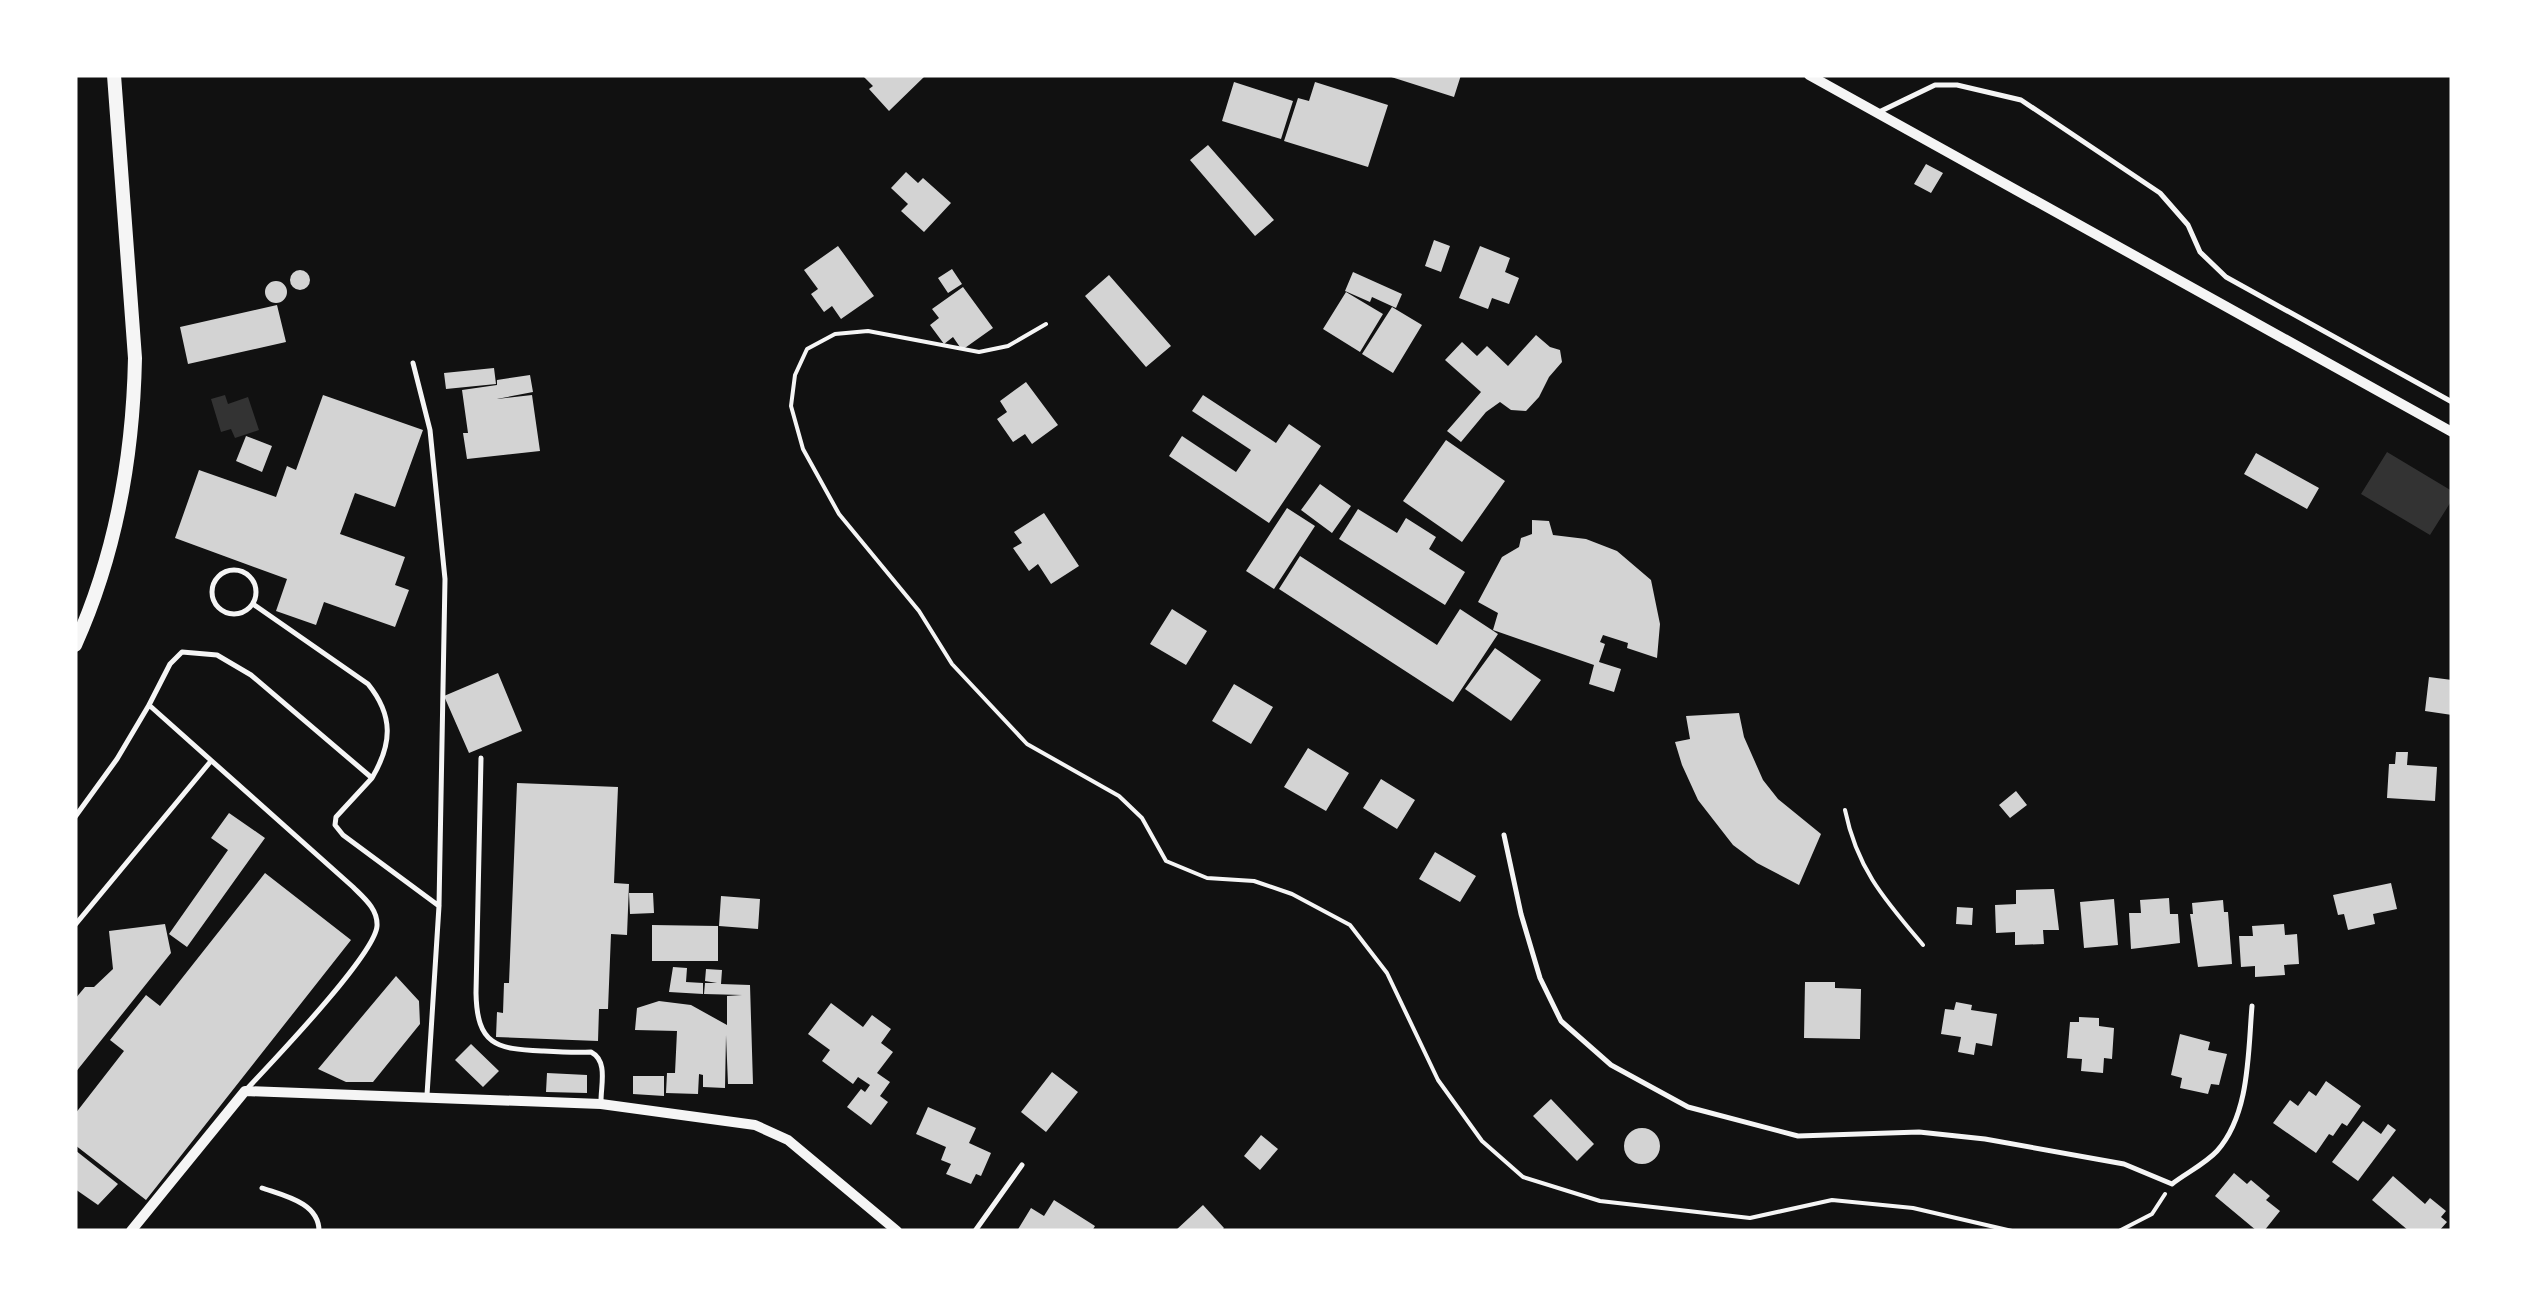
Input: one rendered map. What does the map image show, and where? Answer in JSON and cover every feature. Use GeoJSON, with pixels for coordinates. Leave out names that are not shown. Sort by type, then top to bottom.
{"type":"FeatureCollection","features":[{"type":"Feature","properties":{"kind":"main road"},"geometry":{"type":"LineString","coordinates":[[75,645],[96,596],[115,527],[134,402],[134,339],[114,75]]}},
{"type":"Feature","properties":{"kind":"street"},"geometry":{"type":"LineString","coordinates":[[1809,75],[2452,432]]}},
{"type":"Feature","properties":{"kind":"street"},"geometry":{"type":"LineString","coordinates":[[131,1231],[245,1091],[601,1104],[754,1126],[788,1140],[897,1231]]}},
{"type":"Feature","properties":{"kind":"lane"},"geometry":{"type":"LineString","coordinates":[[1876,113],[1936,85],[1958,85],[2021,100],[2160,193],[2188,225],[2200,252],[2226,277],[2452,402]]}},
{"type":"Feature","properties":{"kind":"lane"},"geometry":{"type":"LineString","coordinates":[[414,363],[430,430],[446,578],[440,906],[427,1098]]}},
{"type":"Feature","properties":{"kind":"lane"},"geometry":{"type":"LineString","coordinates":[[232,570],[245,573],[254,584],[253,604],[241,613],[219,609],[212,596],[215,581],[232,570]]}},
{"type":"Feature","properties":{"kind":"lane"},"geometry":{"type":"LineString","coordinates":[[253,604],[354,673],[381,700],[387,724],[386,755],[372,778],[336,817],[335,825],[343,835],[440,906]]}},
{"type":"Feature","properties":{"kind":"lane"},"geometry":{"type":"LineString","coordinates":[[75,817],[117,759],[170,664],[182,652],[217,655],[251,675],[372,778]]}},
{"type":"Feature","properties":{"kind":"lane"},"geometry":{"type":"LineString","coordinates":[[149,705],[362,896],[371,906],[377,925],[375,935],[315,1017],[245,1091]]}},
{"type":"Feature","properties":{"kind":"lane"},"geometry":{"type":"LineString","coordinates":[[481,758],[478,1022],[492,1043],[505,1049],[591,1052],[599,1056],[601,1104]]}},
{"type":"Feature","properties":{"kind":"lane"},"geometry":{"type":"LineString","coordinates":[[75,925],[211,761]]}},
{"type":"Feature","properties":{"kind":"lane"},"geometry":{"type":"LineString","coordinates":[[1504,835],[1520,914],[1540,978],[1561,1021],[1612,1065],[1688,1107],[1798,1136],[1920,1132],[1984,1138],[2124,1164],[2172,1184],[2216,1151],[2235,1122],[2248,1065],[2252,1006]]}},
{"type":"Feature","properties":{"kind":"lane"},"geometry":{"type":"LineString","coordinates":[[976,1231],[1022,1165]]}},
{"type":"Feature","properties":{"kind":"lane"},"geometry":{"type":"LineString","coordinates":[[262,1188],[311,1209],[319,1219],[319,1231]]}},
{"type":"Feature","properties":{"kind":"path"},"geometry":{"type":"LineString","coordinates":[[1046,324],[1008,346],[980,352],[868,331],[836,334],[807,348],[795,374],[791,406],[804,449],[839,514],[919,612],[952,664],[1027,744],[1119,796],[1142,818],[1166,861],[1207,878],[1254,880],[1292,894],[1350,925],[1387,974],[1438,1080],[1482,1141],[1523,1177],[1600,1201],[1750,1218],[1832,1200],[1913,1208],[2012,1231]]}},
{"type":"Feature","properties":{"kind":"path"},"geometry":{"type":"LineString","coordinates":[[1845,810],[1850,836],[1878,894],[1923,945]]}},
{"type":"Feature","properties":{"kind":"path"},"geometry":{"type":"LineString","coordinates":[[2119,1231],[2152,1214],[2172,1184]]}},
{"type":"Feature","properties":{"kind":"shaded area"},"geometry":{"type":"Polygon","coordinates":[[[225,395],[228,404],[248,397],[259,430],[235,438],[231,429],[221,432],[211,399],[225,395]]]}},
{"type":"Feature","properties":{"kind":"shaded area"},"geometry":{"type":"Polygon","coordinates":[[[2387,452],[2452,491],[2452,500],[2430,535],[2361,494],[2387,452]]]}},
{"type":"Feature","properties":{"kind":"building"},"geometry":{"type":"Polygon","coordinates":[[[862,75],[926,75],[889,111],[862,75]]]}},
{"type":"Feature","properties":{"kind":"building"},"geometry":{"type":"Polygon","coordinates":[[[1385,75],[1461,75],[1454,97],[1385,75]]]}},
{"type":"Feature","properties":{"kind":"building"},"geometry":{"type":"Polygon","coordinates":[[[1234,82],[1293,101],[1281,139],[1222,121],[1234,82]]]}},
{"type":"Feature","properties":{"kind":"building"},"geometry":{"type":"Polygon","coordinates":[[[1315,82],[1388,105],[1368,167],[1284,141],[1298,98],[1309,101],[1315,82]]]}},
{"type":"Feature","properties":{"kind":"building"},"geometry":{"type":"Polygon","coordinates":[[[1208,145],[1274,220],[1255,236],[1190,160],[1208,145]]]}},
{"type":"Feature","properties":{"kind":"building"},"geometry":{"type":"Polygon","coordinates":[[[1926,164],[1943,173],[1931,193],[1914,184],[1926,164]]]}},
{"type":"Feature","properties":{"kind":"building"},"geometry":{"type":"Polygon","coordinates":[[[906,172],[918,183],[923,178],[951,203],[924,232],[901,211],[908,204],[891,188],[906,172]]]}},
{"type":"Feature","properties":{"kind":"building"},"geometry":{"type":"Polygon","coordinates":[[[1434,240],[1450,246],[1441,272],[1425,266],[1434,240]]]}},
{"type":"Feature","properties":{"kind":"building"},"geometry":{"type":"Polygon","coordinates":[[[838,246],[874,296],[841,319],[832,306],[824,312],[811,294],[818,289],[804,270],[838,246]]]}},
{"type":"Feature","properties":{"kind":"building"},"geometry":{"type":"Polygon","coordinates":[[[1480,246],[1510,258],[1505,272],[1519,278],[1509,304],[1492,298],[1488,309],[1459,298],[1480,246]]]}},
{"type":"Feature","properties":{"kind":"building"},"geometry":{"type":"Polygon","coordinates":[[[952,269],[962,284],[948,293],[938,278],[952,269]]]}},
{"type":"Feature","properties":{"kind":"building"},"geometry":{"type":"Polygon","coordinates":[[[300,270],[310,280],[300,290],[290,280],[300,270]]]}},
{"type":"Feature","properties":{"kind":"building"},"geometry":{"type":"Polygon","coordinates":[[[1353,272],[1402,294],[1396,308],[1345,291],[1353,272]]]}},
{"type":"Feature","properties":{"kind":"building"},"geometry":{"type":"Polygon","coordinates":[[[1109,275],[1171,346],[1146,367],[1085,296],[1109,275]]]}},
{"type":"Feature","properties":{"kind":"building"},"geometry":{"type":"Polygon","coordinates":[[[276,281],[284,284],[284,300],[276,303],[268,300],[265,292],[268,284],[276,281]]]}},
{"type":"Feature","properties":{"kind":"building"},"geometry":{"type":"Polygon","coordinates":[[[963,287],[993,328],[962,350],[953,337],[944,344],[930,325],[939,318],[932,309],[963,287]]]}},
{"type":"Feature","properties":{"kind":"building"},"geometry":{"type":"Polygon","coordinates":[[[1346,292],[1383,314],[1360,352],[1323,329],[1346,292]]]}},
{"type":"Feature","properties":{"kind":"building"},"geometry":{"type":"Polygon","coordinates":[[[277,305],[286,342],[188,364],[180,327],[277,305]]]}},
{"type":"Feature","properties":{"kind":"building"},"geometry":{"type":"Polygon","coordinates":[[[1392,307],[1422,325],[1393,373],[1362,354],[1392,307]]]}},
{"type":"Feature","properties":{"kind":"building"},"geometry":{"type":"Polygon","coordinates":[[[1536,335],[1560,350],[1562,362],[1539,397],[1526,411],[1511,410],[1500,402],[1486,412],[1461,442],[1447,431],[1481,392],[1445,360],[1462,342],[1477,356],[1487,346],[1508,366],[1536,335]]]}},
{"type":"Feature","properties":{"kind":"building"},"geometry":{"type":"Polygon","coordinates":[[[494,368],[496,384],[446,389],[444,373],[494,368]]]}},
{"type":"Feature","properties":{"kind":"building"},"geometry":{"type":"Polygon","coordinates":[[[530,375],[533,392],[497,399],[532,395],[540,451],[467,459],[462,390],[530,375]]]}},
{"type":"Feature","properties":{"kind":"building"},"geometry":{"type":"Polygon","coordinates":[[[1026,382],[1058,425],[1032,444],[1025,434],[1013,442],[997,419],[1007,412],[1000,401],[1026,382]]]}},
{"type":"Feature","properties":{"kind":"building"},"geometry":{"type":"Polygon","coordinates":[[[323,395],[423,430],[395,507],[355,493],[340,534],[405,557],[395,585],[409,590],[395,627],[324,602],[316,625],[276,611],[287,579],[175,538],[199,470],[276,497],[287,466],[296,470],[323,395]]]}},
{"type":"Feature","properties":{"kind":"building"},"geometry":{"type":"Polygon","coordinates":[[[1203,395],[1276,443],[1289,424],[1321,446],[1269,523],[1169,456],[1182,436],[1236,472],[1251,450],[1192,411],[1203,395]]]}},
{"type":"Feature","properties":{"kind":"building"},"geometry":{"type":"Polygon","coordinates":[[[246,436],[272,446],[262,472],[236,461],[246,436]]]}},
{"type":"Feature","properties":{"kind":"building"},"geometry":{"type":"Polygon","coordinates":[[[1446,440],[1505,481],[1462,542],[1403,501],[1446,440]]]}},
{"type":"Feature","properties":{"kind":"building"},"geometry":{"type":"Polygon","coordinates":[[[2256,453],[2319,488],[2307,509],[2244,474],[2256,453]]]}},
{"type":"Feature","properties":{"kind":"building"},"geometry":{"type":"Polygon","coordinates":[[[1320,484],[1351,506],[1332,533],[1301,510],[1320,484]]]}},
{"type":"Feature","properties":{"kind":"building"},"geometry":{"type":"Polygon","coordinates":[[[1287,508],[1315,526],[1274,589],[1246,571],[1287,508]]]}},
{"type":"Feature","properties":{"kind":"building"},"geometry":{"type":"Polygon","coordinates":[[[1358,509],[1397,533],[1406,518],[1436,537],[1429,549],[1465,572],[1445,605],[1339,539],[1358,509]]]}},
{"type":"Feature","properties":{"kind":"building"},"geometry":{"type":"Polygon","coordinates":[[[1044,513],[1079,566],[1051,584],[1038,564],[1029,571],[1013,548],[1022,543],[1014,532],[1044,513]]]}},
{"type":"Feature","properties":{"kind":"building"},"geometry":{"type":"Polygon","coordinates":[[[1532,520],[1549,521],[1553,535],[1586,539],[1617,551],[1651,580],[1660,624],[1657,658],[1603,635],[1600,642],[1605,644],[1599,662],[1621,669],[1614,692],[1589,684],[1594,665],[1493,630],[1498,613],[1478,602],[1502,557],[1519,547],[1521,538],[1532,534],[1532,520]]]}},
{"type":"Feature","properties":{"kind":"building"},"geometry":{"type":"Polygon","coordinates":[[[1300,556],[1437,645],[1460,609],[1498,634],[1453,702],[1279,589],[1300,556]]]}},
{"type":"Feature","properties":{"kind":"building"},"geometry":{"type":"Polygon","coordinates":[[[1172,609],[1207,631],[1186,665],[1150,644],[1172,609]]]}},
{"type":"Feature","properties":{"kind":"building"},"geometry":{"type":"Polygon","coordinates":[[[1495,648],[1541,680],[1511,721],[1465,689],[1495,648]]]}},
{"type":"Feature","properties":{"kind":"building"},"geometry":{"type":"Polygon","coordinates":[[[498,673],[522,731],[469,753],[444,696],[498,673]]]}},
{"type":"Feature","properties":{"kind":"building"},"geometry":{"type":"Polygon","coordinates":[[[2429,677],[2452,680],[2452,715],[2425,711],[2429,677]]]}},
{"type":"Feature","properties":{"kind":"building"},"geometry":{"type":"Polygon","coordinates":[[[1234,684],[1273,707],[1251,744],[1212,721],[1234,684]]]}},
{"type":"Feature","properties":{"kind":"building"},"geometry":{"type":"Polygon","coordinates":[[[1739,713],[1744,737],[1763,780],[1778,799],[1821,834],[1799,885],[1733,845],[1698,800],[1682,765],[1675,742],[1690,739],[1686,716],[1739,713]]]}},
{"type":"Feature","properties":{"kind":"building"},"geometry":{"type":"Polygon","coordinates":[[[1308,748],[1349,773],[1326,811],[1284,787],[1308,748]]]}},
{"type":"Feature","properties":{"kind":"building"},"geometry":{"type":"Polygon","coordinates":[[[2396,752],[2408,752],[2407,765],[2437,767],[2435,801],[2387,798],[2389,764],[2395,764],[2396,752]]]}},
{"type":"Feature","properties":{"kind":"building"},"geometry":{"type":"Polygon","coordinates":[[[1381,779],[1415,800],[1397,829],[1363,808],[1381,779]]]}},
{"type":"Feature","properties":{"kind":"building"},"geometry":{"type":"Polygon","coordinates":[[[517,783],[618,787],[614,883],[629,884],[627,935],[611,934],[608,1009],[599,1009],[598,1041],[496,1037],[497,1012],[503,1013],[504,983],[509,983],[517,783]]]}},
{"type":"Feature","properties":{"kind":"building"},"geometry":{"type":"Polygon","coordinates":[[[2016,791],[2027,805],[2010,818],[1999,805],[2016,791]]]}},
{"type":"Feature","properties":{"kind":"building"},"geometry":{"type":"Polygon","coordinates":[[[229,813],[265,838],[187,947],[169,934],[228,850],[211,838],[229,813]]]}},
{"type":"Feature","properties":{"kind":"building"},"geometry":{"type":"Polygon","coordinates":[[[1435,852],[1476,876],[1460,902],[1419,879],[1435,852]]]}},
{"type":"Feature","properties":{"kind":"building"},"geometry":{"type":"Polygon","coordinates":[[[265,873],[351,940],[146,1200],[75,1145],[75,1114],[124,1051],[110,1040],[146,995],[160,1006],[265,873]]]}},
{"type":"Feature","properties":{"kind":"building"},"geometry":{"type":"Polygon","coordinates":[[[2391,883],[2397,909],[2373,914],[2375,924],[2348,930],[2344,914],[2338,915],[2333,895],[2391,883]]]}},
{"type":"Feature","properties":{"kind":"building"},"geometry":{"type":"Polygon","coordinates":[[[2054,889],[2059,930],[2043,930],[2044,944],[2015,945],[2015,932],[1996,933],[1995,905],[2016,904],[2016,890],[2054,889]]]}},
{"type":"Feature","properties":{"kind":"building"},"geometry":{"type":"Polygon","coordinates":[[[629,893],[653,893],[654,913],[630,914],[629,893]]]}},
{"type":"Feature","properties":{"kind":"building"},"geometry":{"type":"Polygon","coordinates":[[[721,896],[760,899],[758,929],[719,926],[721,896]]]}},
{"type":"Feature","properties":{"kind":"building"},"geometry":{"type":"Polygon","coordinates":[[[2169,898],[2170,914],[2178,914],[2180,943],[2131,949],[2129,913],[2141,913],[2140,900],[2169,898]]]}},
{"type":"Feature","properties":{"kind":"building"},"geometry":{"type":"Polygon","coordinates":[[[2114,899],[2118,945],[2084,948],[2080,902],[2114,899]]]}},
{"type":"Feature","properties":{"kind":"building"},"geometry":{"type":"Polygon","coordinates":[[[2223,900],[2224,912],[2228,912],[2232,964],[2198,967],[2190,914],[2192,903],[2223,900]]]}},
{"type":"Feature","properties":{"kind":"building"},"geometry":{"type":"Polygon","coordinates":[[[1957,907],[1973,908],[1972,925],[1956,924],[1957,907]]]}},
{"type":"Feature","properties":{"kind":"building"},"geometry":{"type":"Polygon","coordinates":[[[165,924],[171,953],[75,1073],[75,999],[85,987],[94,987],[113,969],[109,931],[165,924]]]}},
{"type":"Feature","properties":{"kind":"building"},"geometry":{"type":"Polygon","coordinates":[[[2284,924],[2285,935],[2297,934],[2299,964],[2284,965],[2285,975],[2255,977],[2255,966],[2241,967],[2239,936],[2253,936],[2252,926],[2284,924]]]}},
{"type":"Feature","properties":{"kind":"building"},"geometry":{"type":"Polygon","coordinates":[[[652,925],[718,926],[718,961],[652,961],[652,925]]]}},
{"type":"Feature","properties":{"kind":"building"},"geometry":{"type":"Polygon","coordinates":[[[673,967],[687,968],[686,982],[703,983],[703,994],[669,992],[673,967]]]}},
{"type":"Feature","properties":{"kind":"building"},"geometry":{"type":"Polygon","coordinates":[[[706,969],[722,970],[721,984],[750,985],[753,1084],[728,1084],[726,1035],[725,1088],[703,1087],[703,1075],[699,1074],[698,1094],[666,1093],[667,1073],[675,1073],[677,1031],[635,1030],[637,1008],[659,1001],[691,1005],[727,1025],[727,996],[742,995],[704,994],[705,983],[717,983],[705,981],[706,969]]]}},
{"type":"Feature","properties":{"kind":"building"},"geometry":{"type":"Polygon","coordinates":[[[396,976],[419,1001],[420,1024],[373,1082],[346,1082],[318,1069],[396,976]]]}},
{"type":"Feature","properties":{"kind":"building"},"geometry":{"type":"Polygon","coordinates":[[[1805,982],[1835,982],[1835,988],[1861,989],[1860,1039],[1804,1038],[1805,982]]]}},
{"type":"Feature","properties":{"kind":"building"},"geometry":{"type":"Polygon","coordinates":[[[1956,1002],[1972,1005],[1971,1010],[1997,1014],[1992,1046],[1976,1043],[1974,1055],[1958,1052],[1961,1037],[1941,1034],[1945,1009],[1954,1010],[1956,1002]]]}},
{"type":"Feature","properties":{"kind":"building"},"geometry":{"type":"Polygon","coordinates":[[[831,1003],[863,1027],[872,1015],[891,1029],[881,1043],[893,1052],[877,1073],[890,1082],[880,1096],[888,1102],[871,1125],[847,1107],[861,1089],[865,1092],[870,1085],[858,1077],[853,1084],[822,1061],[830,1050],[808,1034],[831,1003]]]}},
{"type":"Feature","properties":{"kind":"building"},"geometry":{"type":"Polygon","coordinates":[[[2079,1017],[2099,1018],[2099,1026],[2114,1028],[2112,1059],[2104,1058],[2103,1073],[2081,1071],[2082,1059],[2067,1058],[2070,1022],[2079,1022],[2079,1017]]]}},
{"type":"Feature","properties":{"kind":"building"},"geometry":{"type":"Polygon","coordinates":[[[2180,1034],[2210,1042],[2208,1050],[2227,1054],[2219,1085],[2211,1084],[2208,1094],[2180,1088],[2182,1078],[2171,1075],[2180,1034]]]}},
{"type":"Feature","properties":{"kind":"building"},"geometry":{"type":"Polygon","coordinates":[[[471,1044],[499,1071],[483,1087],[455,1060],[471,1044]]]}},
{"type":"Feature","properties":{"kind":"building"},"geometry":{"type":"Polygon","coordinates":[[[1052,1072],[1078,1092],[1046,1132],[1021,1112],[1052,1072]]]}},
{"type":"Feature","properties":{"kind":"building"},"geometry":{"type":"Polygon","coordinates":[[[547,1073],[587,1075],[587,1093],[546,1092],[547,1073]]]}},
{"type":"Feature","properties":{"kind":"building"},"geometry":{"type":"Polygon","coordinates":[[[633,1076],[664,1076],[664,1096],[633,1094],[633,1076]]]}},
{"type":"Feature","properties":{"kind":"building"},"geometry":{"type":"Polygon","coordinates":[[[2326,1081],[2361,1106],[2347,1126],[2342,1123],[2333,1136],[2329,1134],[2316,1153],[2273,1123],[2290,1100],[2298,1106],[2309,1091],[2316,1096],[2326,1081]]]}},
{"type":"Feature","properties":{"kind":"building"},"geometry":{"type":"Polygon","coordinates":[[[1551,1099],[1594,1144],[1577,1161],[1533,1116],[1551,1099]]]}},
{"type":"Feature","properties":{"kind":"building"},"geometry":{"type":"Polygon","coordinates":[[[928,1107],[976,1128],[969,1143],[991,1153],[981,1176],[976,1174],[971,1184],[946,1174],[951,1164],[941,1160],[946,1147],[916,1134],[928,1107]]]}},
{"type":"Feature","properties":{"kind":"building"},"geometry":{"type":"Polygon","coordinates":[[[2363,1121],[2381,1134],[2388,1124],[2396,1130],[2358,1181],[2332,1162],[2363,1121]]]}},
{"type":"Feature","properties":{"kind":"building"},"geometry":{"type":"Polygon","coordinates":[[[1642,1128],[1655,1133],[1660,1146],[1655,1159],[1642,1164],[1629,1159],[1624,1146],[1629,1133],[1642,1128]]]}},
{"type":"Feature","properties":{"kind":"building"},"geometry":{"type":"Polygon","coordinates":[[[1261,1135],[1278,1149],[1260,1170],[1244,1156],[1261,1135]]]}},
{"type":"Feature","properties":{"kind":"building"},"geometry":{"type":"Polygon","coordinates":[[[75,1150],[118,1184],[98,1205],[75,1189],[75,1150]]]}},
{"type":"Feature","properties":{"kind":"building"},"geometry":{"type":"Polygon","coordinates":[[[2234,1173],[2247,1184],[2251,1180],[2280,1211],[2264,1231],[2257,1231],[2215,1196],[2234,1173]]]}},
{"type":"Feature","properties":{"kind":"building"},"geometry":{"type":"Polygon","coordinates":[[[2393,1176],[2425,1204],[2430,1198],[2446,1211],[2441,1217],[2447,1222],[2439,1231],[2409,1231],[2372,1200],[2393,1176]]]}},
{"type":"Feature","properties":{"kind":"building"},"geometry":{"type":"Polygon","coordinates":[[[1054,1200],[1095,1226],[1092,1231],[1017,1231],[1031,1208],[1044,1216],[1054,1200]]]}},
{"type":"Feature","properties":{"kind":"building"},"geometry":{"type":"Polygon","coordinates":[[[1203,1205],[1224,1228],[1221,1231],[1175,1231],[1203,1205]]]}}]}
